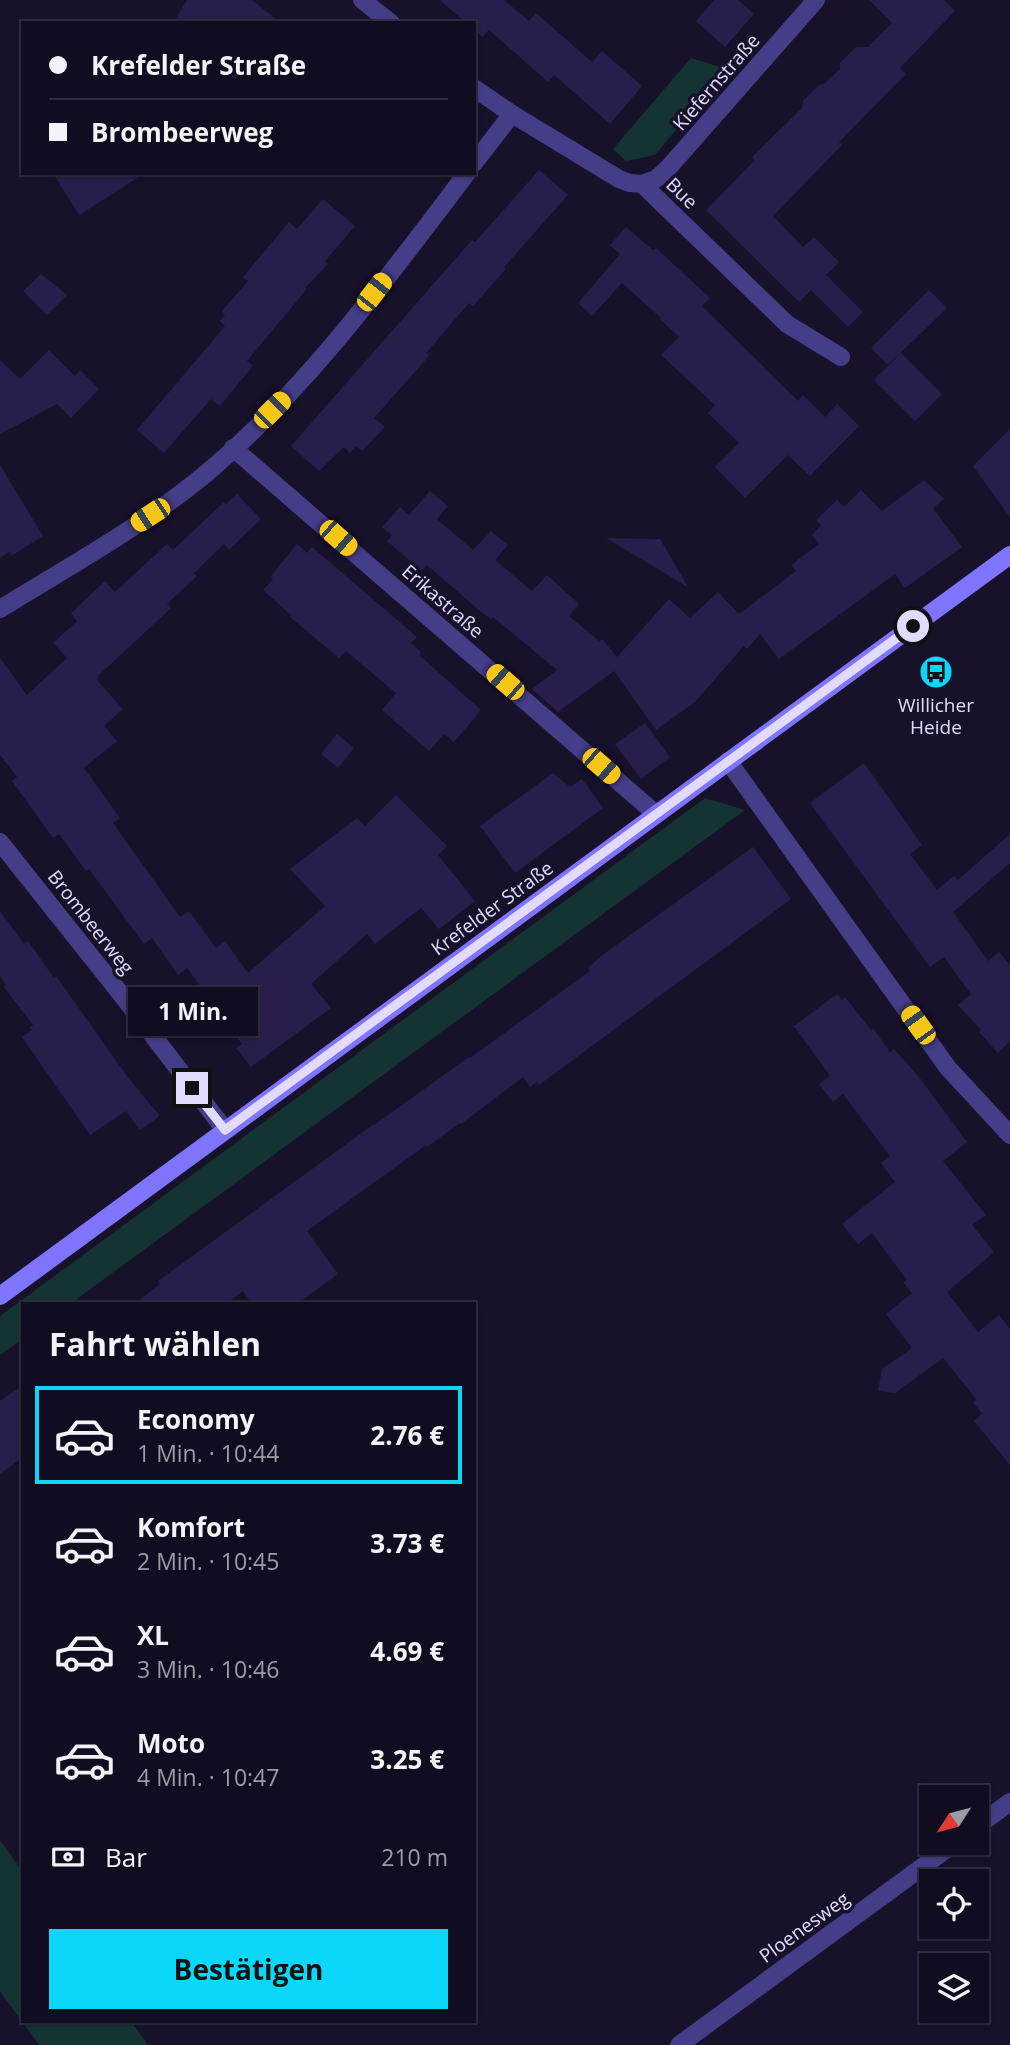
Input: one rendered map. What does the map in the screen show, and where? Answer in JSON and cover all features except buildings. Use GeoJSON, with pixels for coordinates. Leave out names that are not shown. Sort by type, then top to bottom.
{"type":"FeatureCollection","features":[{"type":"Feature","properties":{"kind":"main road","name":"Krefelder Straße"},"geometry":{"type":"LineString","coordinates":[[0,1296],[1010,555]]}},
{"type":"Feature","properties":{"kind":"street"},"geometry":{"type":"LineString","coordinates":[[362,0],[388,21]]}},
{"type":"Feature","properties":{"kind":"street","name":"Kiefernstraße"},"geometry":{"type":"LineString","coordinates":[[642,184],[656,179],[669,167],[816,0]]}},
{"type":"Feature","properties":{"kind":"street","name":"Bue"},"geometry":{"type":"LineString","coordinates":[[476,89],[619,179],[642,184],[787,324],[841,357]]}},
{"type":"Feature","properties":{"kind":"street"},"geometry":{"type":"LineString","coordinates":[[476,160],[512,114]]}},
{"type":"Feature","properties":{"kind":"street"},"geometry":{"type":"LineString","coordinates":[[0,609],[150,515],[233,448],[316,363],[412,246],[465,175]]}},
{"type":"Feature","properties":{"kind":"street","name":"Erikastraße"},"geometry":{"type":"LineString","coordinates":[[233,448],[656,814]]}},
{"type":"Feature","properties":{"kind":"street"},"geometry":{"type":"LineString","coordinates":[[728,761],[948,1068],[1010,1135]]}},
{"type":"Feature","properties":{"kind":"street","name":"Brombeerweg"},"geometry":{"type":"LineString","coordinates":[[0,842],[225,1130]]}},
{"type":"Feature","properties":{"kind":"street"},"geometry":{"type":"LineString","coordinates":[[989,1817],[1010,1802]]}},
{"type":"Feature","properties":{"kind":"street","name":"Ploenesweg"},"geometry":{"type":"LineString","coordinates":[[679,2045],[939,1855]]}},
{"type":"Feature","properties":{"kind":"green space"},"geometry":{"type":"Polygon","coordinates":[[[691,58],[727,69],[655,155],[626,161],[613,149],[691,58]]]}},
{"type":"Feature","properties":{"kind":"green space"},"geometry":{"type":"Polygon","coordinates":[[[705,798],[745,810],[73,1302],[21,1302],[21,1340],[0,1355],[0,1316],[705,798]]]}},
{"type":"Feature","properties":{"kind":"green space"},"geometry":{"type":"Polygon","coordinates":[[[0,1840],[21,1869],[21,2020],[0,1991],[0,1840]]]}},
{"type":"Feature","properties":{"kind":"green space"},"geometry":{"type":"Polygon","coordinates":[[[23,2023],[132,2023],[148,2045],[39,2045],[23,2023]]]}},
{"type":"Feature","properties":{"kind":"place","name":"Willicher Heide"},"geometry":{"type":"Point","coordinates":[936,672]}},
{"type":"Feature","properties":{"kind":"route"},"geometry":{"type":"LineString","coordinates":[[192,1088],[225,1130],[913,626]]}}]}
